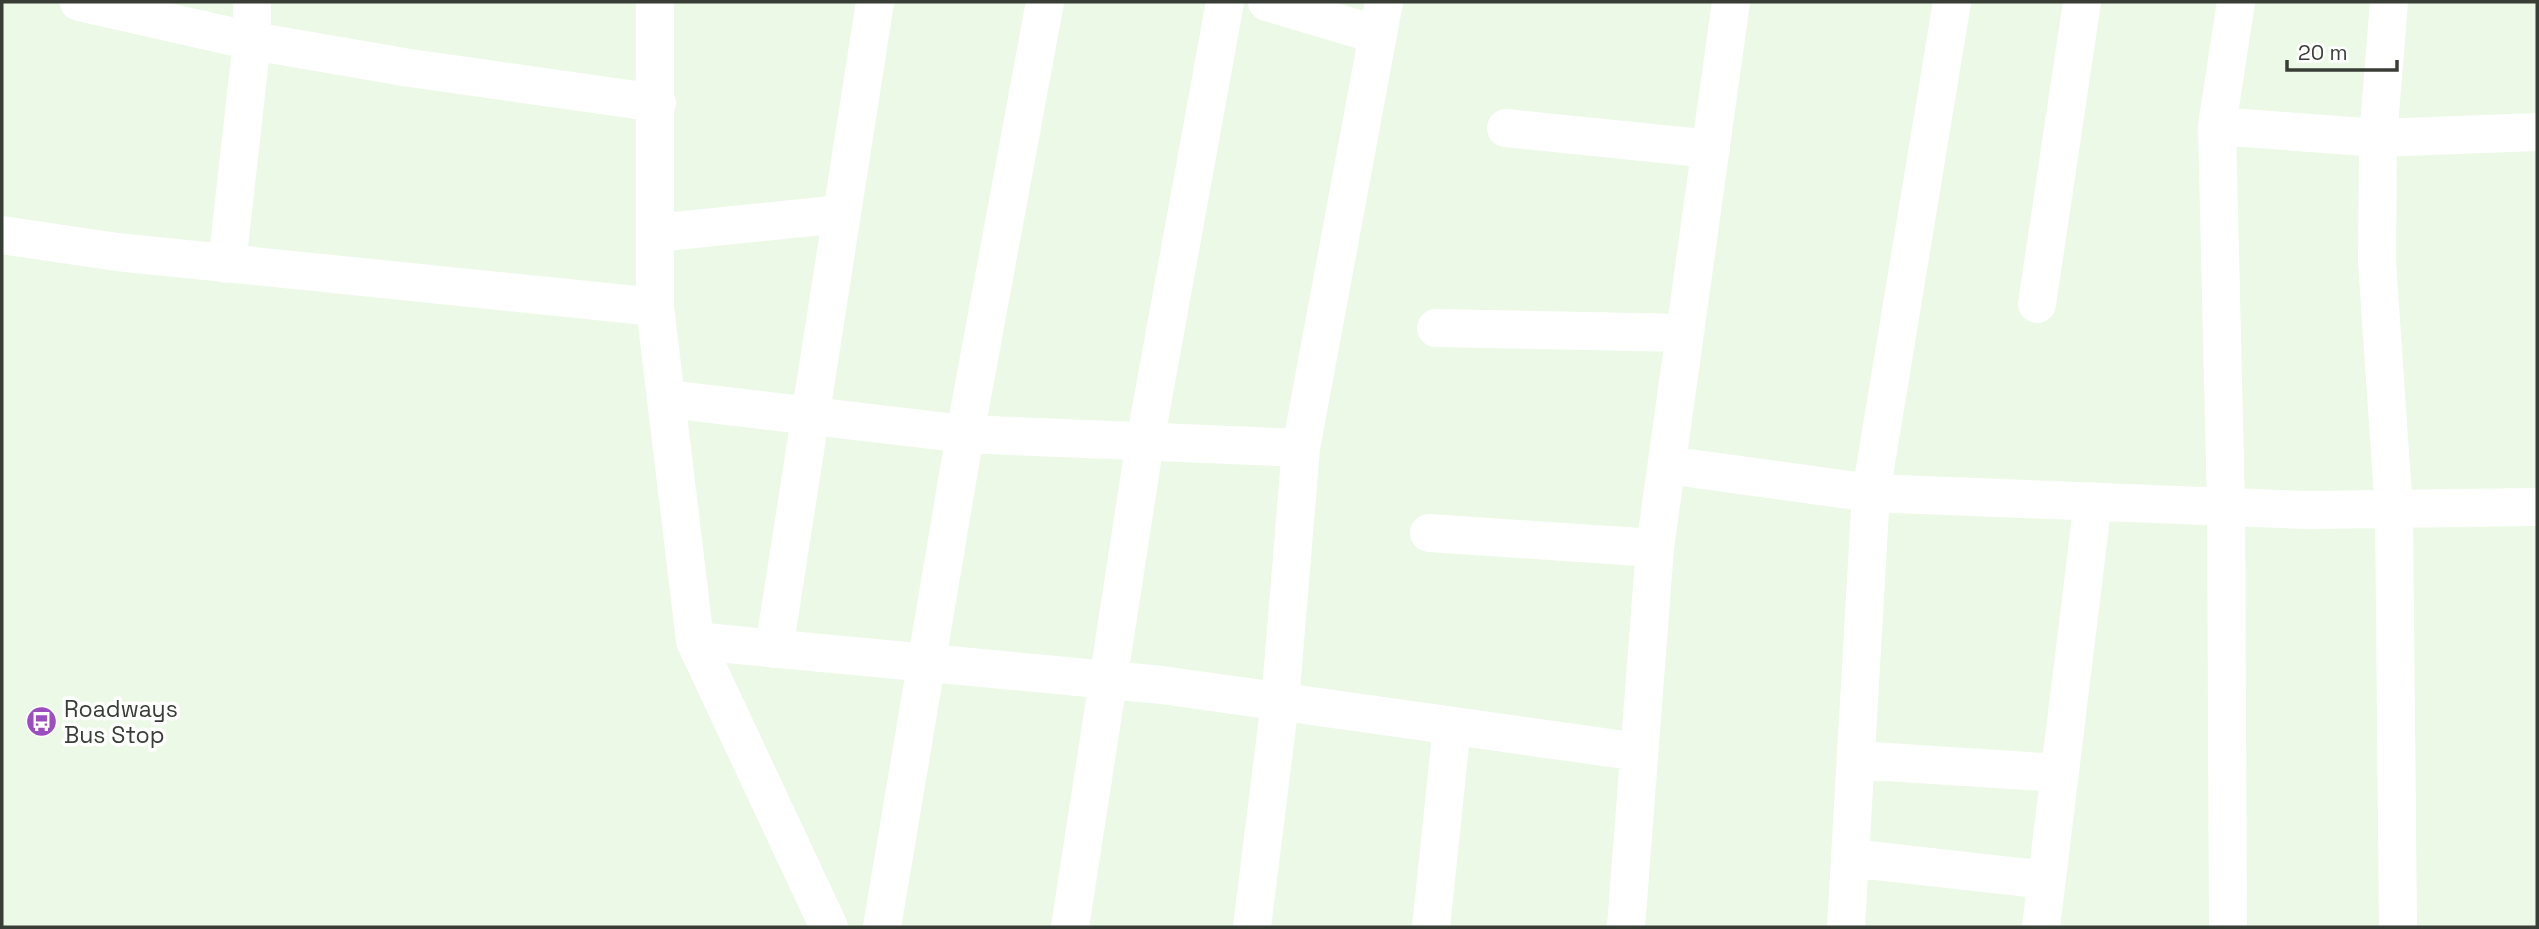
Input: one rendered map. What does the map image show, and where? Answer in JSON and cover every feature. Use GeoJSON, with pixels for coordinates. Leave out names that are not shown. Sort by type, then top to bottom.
{"type":"FeatureCollection","features":[{"type":"Feature","properties":{"kind":"street"},"geometry":{"type":"LineString","coordinates":[[79,2],[252,41],[410,68],[657,103]]}},
{"type":"Feature","properties":{"kind":"street"},"geometry":{"type":"LineString","coordinates":[[227,264],[252,41],[252,2]]}},
{"type":"Feature","properties":{"kind":"street"},"geometry":{"type":"LineString","coordinates":[[655,2],[655,307],[695,641],[829,927]]}},
{"type":"Feature","properties":{"kind":"street"},"geometry":{"type":"LineString","coordinates":[[774,649],[875,2]]}},
{"type":"Feature","properties":{"kind":"street"},"geometry":{"type":"LineString","coordinates":[[882,927],[965,434],[1045,2]]}},
{"type":"Feature","properties":{"kind":"street"},"geometry":{"type":"LineString","coordinates":[[1070,927],[1145,442],[1225,2]]}},
{"type":"Feature","properties":{"kind":"street"},"geometry":{"type":"LineString","coordinates":[[1252,927],[1280,702],[1301,449],[1381,18],[1267,2]]}},
{"type":"Feature","properties":{"kind":"street"},"geometry":{"type":"LineString","coordinates":[[1626,927],[1655,548],[1731,2]]}},
{"type":"Feature","properties":{"kind":"street"},"geometry":{"type":"LineString","coordinates":[[1846,927],[1871,493],[1952,2]]}},
{"type":"Feature","properties":{"kind":"street"},"geometry":{"type":"LineString","coordinates":[[2036,304],[2082,2]]}},
{"type":"Feature","properties":{"kind":"street"},"geometry":{"type":"LineString","coordinates":[[2228,927],[2227,507],[2217,126],[2236,2]]}},
{"type":"Feature","properties":{"kind":"street"},"geometry":{"type":"LineString","coordinates":[[2389,2],[2378,138],[2377,262],[2395,511],[2398,927]]}},
{"type":"Feature","properties":{"kind":"street"},"geometry":{"type":"LineString","coordinates":[[2217,126],[2378,138],[2537,132]]}},
{"type":"Feature","properties":{"kind":"street"},"geometry":{"type":"LineString","coordinates":[[1506,128],[1711,149]]}},
{"type":"Feature","properties":{"kind":"street"},"geometry":{"type":"LineString","coordinates":[[656,233],[841,214]]}},
{"type":"Feature","properties":{"kind":"street"},"geometry":{"type":"LineString","coordinates":[[2,235],[227,264],[655,307]]}},
{"type":"Feature","properties":{"kind":"street"},"geometry":{"type":"LineString","coordinates":[[1436,328],[1685,333]]}},
{"type":"Feature","properties":{"kind":"street"},"geometry":{"type":"LineString","coordinates":[[668,399],[810,418],[965,434],[1301,449]]}},
{"type":"Feature","properties":{"kind":"street"},"geometry":{"type":"LineString","coordinates":[[1667,465],[1871,493],[2395,511],[2537,507]]}},
{"type":"Feature","properties":{"kind":"street"},"geometry":{"type":"LineString","coordinates":[[2041,927],[2093,501]]}},
{"type":"Feature","properties":{"kind":"street"},"geometry":{"type":"LineString","coordinates":[[1429,533],[1655,548]]}},
{"type":"Feature","properties":{"kind":"street"},"geometry":{"type":"LineString","coordinates":[[695,641],[1109,680],[1639,752]]}},
{"type":"Feature","properties":{"kind":"street"},"geometry":{"type":"LineString","coordinates":[[1431,927],[1452,726]]}},
{"type":"Feature","properties":{"kind":"street"},"geometry":{"type":"LineString","coordinates":[[1856,760],[2059,773]]}},
{"type":"Feature","properties":{"kind":"street"},"geometry":{"type":"LineString","coordinates":[[1850,859],[2047,880]]}},
{"type":"Feature","properties":{"kind":"place","name":"Roadways Bus Stop"},"geometry":{"type":"Point","coordinates":[41,722]}}]}
